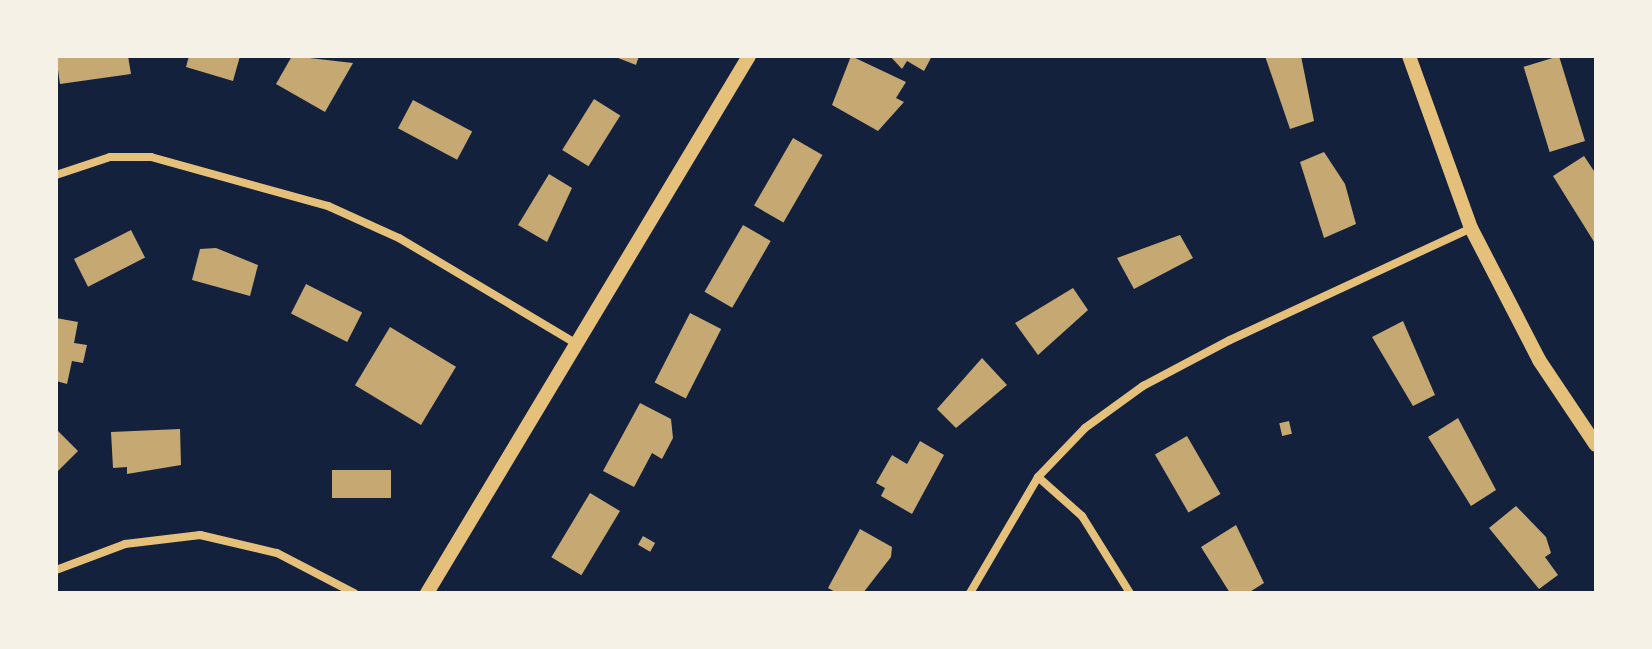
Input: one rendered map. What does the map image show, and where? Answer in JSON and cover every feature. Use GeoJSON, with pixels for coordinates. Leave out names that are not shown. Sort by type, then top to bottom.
{"type":"FeatureCollection","features":[{"type":"Feature","properties":{"kind":"street"},"geometry":{"type":"LineString","coordinates":[[427,593],[749,56]]}},
{"type":"Feature","properties":{"kind":"street"},"geometry":{"type":"LineString","coordinates":[[1409,56],[1471,228],[1539,360],[1596,445]]}},
{"type":"Feature","properties":{"kind":"street"},"geometry":{"type":"LineString","coordinates":[[56,175],[110,157],[151,157],[328,206],[399,238],[577,344]]}},
{"type":"Feature","properties":{"kind":"street"},"geometry":{"type":"LineString","coordinates":[[970,593],[1038,477],[1085,428],[1143,386],[1471,228]]}},
{"type":"Feature","properties":{"kind":"street"},"geometry":{"type":"LineString","coordinates":[[1038,477],[1082,516],[1130,593]]}},
{"type":"Feature","properties":{"kind":"street"},"geometry":{"type":"LineString","coordinates":[[56,570],[125,544],[200,535],[277,553],[354,593]]}},
{"type":"Feature","properties":{"kind":"building"},"geometry":{"type":"Polygon","coordinates":[[[56,56],[128,56],[131,74],[60,84],[56,56]]]}},
{"type":"Feature","properties":{"kind":"building"},"geometry":{"type":"Polygon","coordinates":[[[189,56],[240,56],[233,81],[186,67],[189,56]]]}},
{"type":"Feature","properties":{"kind":"building"},"geometry":{"type":"Polygon","coordinates":[[[292,56],[353,63],[325,112],[276,84],[292,56]]]}},
{"type":"Feature","properties":{"kind":"building"},"geometry":{"type":"Polygon","coordinates":[[[613,56],[639,56],[636,65],[613,56]]]}},
{"type":"Feature","properties":{"kind":"building"},"geometry":{"type":"Polygon","coordinates":[[[851,56],[906,82],[896,98],[904,102],[878,131],[832,105],[851,56]]]}},
{"type":"Feature","properties":{"kind":"building"},"geometry":{"type":"Polygon","coordinates":[[[890,56],[932,56],[924,71],[907,61],[902,69],[890,56]]]}},
{"type":"Feature","properties":{"kind":"building"},"geometry":{"type":"Polygon","coordinates":[[[1265,56],[1301,56],[1314,121],[1290,129],[1265,56]]]}},
{"type":"Feature","properties":{"kind":"building"},"geometry":{"type":"Polygon","coordinates":[[[1559,56],[1585,141],[1550,152],[1524,67],[1559,56]]]}},
{"type":"Feature","properties":{"kind":"building"},"geometry":{"type":"Polygon","coordinates":[[[594,99],[620,115],[588,166],[562,150],[594,99]]]}},
{"type":"Feature","properties":{"kind":"building"},"geometry":{"type":"Polygon","coordinates":[[[413,100],[472,131],[457,160],[398,128],[413,100]]]}},
{"type":"Feature","properties":{"kind":"building"},"geometry":{"type":"Polygon","coordinates":[[[793,138],[822,155],[783,223],[754,206],[793,138]]]}},
{"type":"Feature","properties":{"kind":"building"},"geometry":{"type":"Polygon","coordinates":[[[1324,152],[1345,184],[1356,224],[1324,238],[1300,162],[1324,152]]]}},
{"type":"Feature","properties":{"kind":"building"},"geometry":{"type":"Polygon","coordinates":[[[1584,156],[1596,174],[1596,245],[1553,176],[1584,156]]]}},
{"type":"Feature","properties":{"kind":"building"},"geometry":{"type":"Polygon","coordinates":[[[549,174],[572,188],[547,242],[518,225],[549,174]]]}},
{"type":"Feature","properties":{"kind":"building"},"geometry":{"type":"Polygon","coordinates":[[[743,225],[771,241],[732,308],[704,292],[743,225]]]}},
{"type":"Feature","properties":{"kind":"building"},"geometry":{"type":"Polygon","coordinates":[[[131,230],[145,258],[88,287],[74,259],[131,230]]]}},
{"type":"Feature","properties":{"kind":"building"},"geometry":{"type":"Polygon","coordinates":[[[1180,235],[1193,258],[1134,289],[1117,258],[1180,235]]]}},
{"type":"Feature","properties":{"kind":"building"},"geometry":{"type":"Polygon","coordinates":[[[216,248],[258,265],[250,296],[192,280],[200,249],[216,248]]]}},
{"type":"Feature","properties":{"kind":"building"},"geometry":{"type":"Polygon","coordinates":[[[306,284],[362,313],[347,342],[291,313],[306,284]]]}},
{"type":"Feature","properties":{"kind":"building"},"geometry":{"type":"Polygon","coordinates":[[[1073,288],[1088,310],[1038,355],[1015,323],[1073,288]]]}},
{"type":"Feature","properties":{"kind":"building"},"geometry":{"type":"Polygon","coordinates":[[[690,313],[721,329],[686,398],[655,382],[690,313]]]}},
{"type":"Feature","properties":{"kind":"building"},"geometry":{"type":"Polygon","coordinates":[[[56,318],[78,322],[74,343],[87,345],[83,363],[72,361],[67,384],[56,381],[56,318]]]}},
{"type":"Feature","properties":{"kind":"building"},"geometry":{"type":"Polygon","coordinates":[[[1403,321],[1435,395],[1413,406],[1372,337],[1403,321]]]}},
{"type":"Feature","properties":{"kind":"building"},"geometry":{"type":"Polygon","coordinates":[[[390,327],[456,367],[421,425],[355,385],[390,327]]]}},
{"type":"Feature","properties":{"kind":"building"},"geometry":{"type":"Polygon","coordinates":[[[982,358],[1007,385],[956,428],[937,409],[982,358]]]}},
{"type":"Feature","properties":{"kind":"building"},"geometry":{"type":"Polygon","coordinates":[[[640,403],[671,419],[673,438],[662,459],[652,453],[634,487],[603,471],[640,403]]]}},
{"type":"Feature","properties":{"kind":"building"},"geometry":{"type":"Polygon","coordinates":[[[1458,418],[1496,490],[1471,506],[1428,437],[1458,418]]]}},
{"type":"Feature","properties":{"kind":"building"},"geometry":{"type":"Polygon","coordinates":[[[1289,421],[1292,434],[1282,436],[1279,423],[1289,421]]]}},
{"type":"Feature","properties":{"kind":"building"},"geometry":{"type":"Polygon","coordinates":[[[56,429],[78,451],[56,473],[56,429]]]}},
{"type":"Feature","properties":{"kind":"building"},"geometry":{"type":"Polygon","coordinates":[[[180,429],[181,465],[127,474],[127,467],[113,468],[111,432],[180,429]]]}},
{"type":"Feature","properties":{"kind":"building"},"geometry":{"type":"Polygon","coordinates":[[[1187,436],[1220,494],[1188,513],[1155,454],[1187,436]]]}},
{"type":"Feature","properties":{"kind":"building"},"geometry":{"type":"Polygon","coordinates":[[[920,441],[944,455],[912,514],[881,496],[885,488],[876,483],[892,455],[907,464],[920,441]]]}},
{"type":"Feature","properties":{"kind":"building"},"geometry":{"type":"Polygon","coordinates":[[[332,470],[391,470],[391,498],[332,498],[332,470]]]}},
{"type":"Feature","properties":{"kind":"building"},"geometry":{"type":"Polygon","coordinates":[[[590,493],[620,511],[581,575],[551,557],[590,493]]]}},
{"type":"Feature","properties":{"kind":"building"},"geometry":{"type":"Polygon","coordinates":[[[1516,506],[1546,537],[1551,553],[1545,557],[1558,575],[1539,589],[1489,528],[1516,506]]]}},
{"type":"Feature","properties":{"kind":"building"},"geometry":{"type":"Polygon","coordinates":[[[1236,525],[1264,583],[1248,593],[1230,593],[1201,547],[1236,525]]]}},
{"type":"Feature","properties":{"kind":"building"},"geometry":{"type":"Polygon","coordinates":[[[860,529],[892,547],[891,557],[863,593],[837,593],[828,588],[860,529]]]}},
{"type":"Feature","properties":{"kind":"building"},"geometry":{"type":"Polygon","coordinates":[[[643,536],[655,543],[650,552],[638,545],[643,536]]]}}]}
